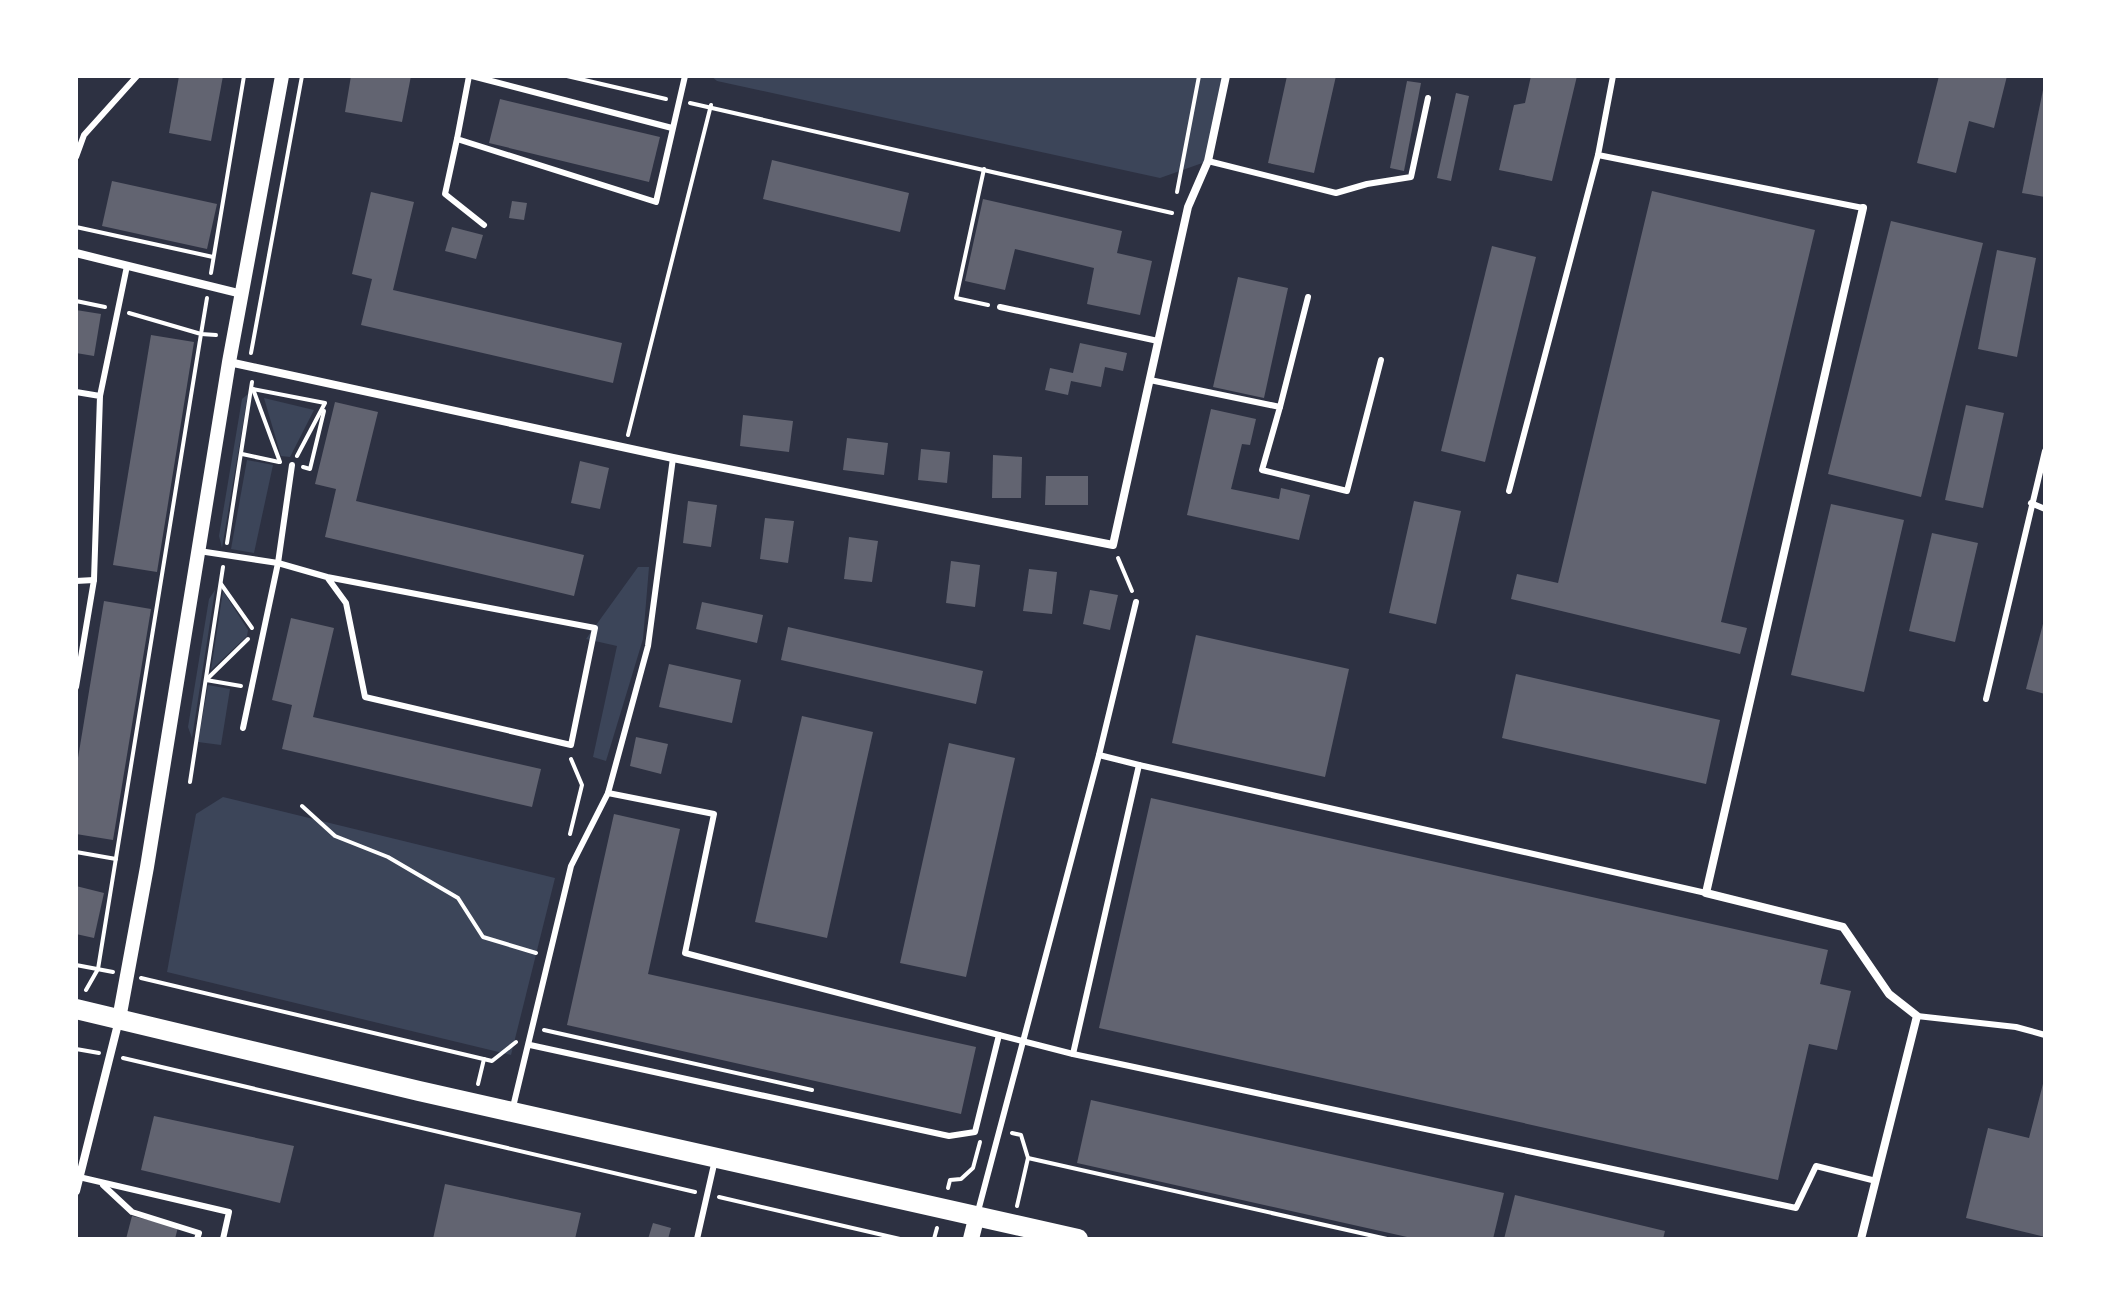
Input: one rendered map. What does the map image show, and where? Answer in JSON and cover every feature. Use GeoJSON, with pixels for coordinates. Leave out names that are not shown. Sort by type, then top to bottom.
{"type":"FeatureCollection","features":[{"type":"Feature","properties":{"kind":"main road"},"geometry":{"type":"LineString","coordinates":[[80,1002],[119,1019],[1078,1239]]}},
{"type":"Feature","properties":{"kind":"main road"},"geometry":{"type":"LineString","coordinates":[[971,1239],[977,1215]]}},
{"type":"Feature","properties":{"kind":"street"},"geometry":{"type":"LineString","coordinates":[[76,1191],[119,1019],[229,362],[282,76]]}},
{"type":"Feature","properties":{"kind":"street"},"geometry":{"type":"LineString","coordinates":[[229,362],[625,445],[673,458],[1113,545],[1188,207],[1208,161],[1226,76]]}},
{"type":"Feature","properties":{"kind":"street"},"geometry":{"type":"LineString","coordinates":[[1861,1239],[1917,1016],[1889,994],[1843,927],[1706,893],[1863,208]]}},
{"type":"Feature","properties":{"kind":"street"},"geometry":{"type":"LineString","coordinates":[[76,253],[243,294]]}},
{"type":"Feature","properties":{"kind":"lane"},"geometry":{"type":"LineString","coordinates":[[76,157],[84,135],[137,76]]}},
{"type":"Feature","properties":{"kind":"lane"},"geometry":{"type":"LineString","coordinates":[[484,225],[445,194],[470,76],[672,128]]}},
{"type":"Feature","properties":{"kind":"lane"},"geometry":{"type":"LineString","coordinates":[[457,139],[656,202],[685,76]]}},
{"type":"Feature","properties":{"kind":"lane"},"geometry":{"type":"LineString","coordinates":[[1509,491],[1598,155],[1613,76]]}},
{"type":"Feature","properties":{"kind":"lane"},"geometry":{"type":"LineString","coordinates":[[1208,161],[1336,193],[1411,177],[1428,98]]}},
{"type":"Feature","properties":{"kind":"lane"},"geometry":{"type":"LineString","coordinates":[[1598,155],[1863,208]]}},
{"type":"Feature","properties":{"kind":"lane"},"geometry":{"type":"LineString","coordinates":[[76,687],[94,580],[100,396],[127,266]]}},
{"type":"Feature","properties":{"kind":"lane"},"geometry":{"type":"LineString","coordinates":[[1308,297],[1262,470],[1347,491],[1381,360]]}},
{"type":"Feature","properties":{"kind":"lane"},"geometry":{"type":"LineString","coordinates":[[1000,307],[1158,341]]}},
{"type":"Feature","properties":{"kind":"lane"},"geometry":{"type":"LineString","coordinates":[[1150,380],[1280,407]]}},
{"type":"Feature","properties":{"kind":"lane"},"geometry":{"type":"LineString","coordinates":[[76,392],[100,396]]}},
{"type":"Feature","properties":{"kind":"lane"},"geometry":{"type":"LineString","coordinates":[[1986,699],[2045,451]]}},
{"type":"Feature","properties":{"kind":"lane"},"geometry":{"type":"LineString","coordinates":[[512,1111],[571,866],[608,793],[648,646],[673,458]]}},
{"type":"Feature","properties":{"kind":"lane"},"geometry":{"type":"LineString","coordinates":[[243,728],[278,563],[292,465]]}},
{"type":"Feature","properties":{"kind":"lane"},"geometry":{"type":"LineString","coordinates":[[2031,503],[2045,509]]}},
{"type":"Feature","properties":{"kind":"lane"},"geometry":{"type":"LineString","coordinates":[[199,551],[278,563],[327,577],[595,628],[571,745],[365,697],[346,603],[327,577]]}},
{"type":"Feature","properties":{"kind":"lane"},"geometry":{"type":"LineString","coordinates":[[76,581],[94,580]]}},
{"type":"Feature","properties":{"kind":"lane"},"geometry":{"type":"LineString","coordinates":[[977,1215],[1099,755],[1136,602]]}},
{"type":"Feature","properties":{"kind":"lane"},"geometry":{"type":"LineString","coordinates":[[1099,755],[1706,893]]}},
{"type":"Feature","properties":{"kind":"lane"},"geometry":{"type":"LineString","coordinates":[[1073,1054],[1139,765]]}},
{"type":"Feature","properties":{"kind":"lane"},"geometry":{"type":"LineString","coordinates":[[608,793],[714,814],[685,953],[1073,1054],[1796,1208],[1816,1166],[1876,1181]]}},
{"type":"Feature","properties":{"kind":"lane"},"geometry":{"type":"LineString","coordinates":[[1917,1016],[2016,1027],[2045,1035]]}},
{"type":"Feature","properties":{"kind":"lane"},"geometry":{"type":"LineString","coordinates":[[530,1045],[949,1136],[975,1132],[999,1035]]}},
{"type":"Feature","properties":{"kind":"lane"},"geometry":{"type":"LineString","coordinates":[[697,1239],[716,1156]]}},
{"type":"Feature","properties":{"kind":"lane"},"geometry":{"type":"LineString","coordinates":[[79,1177],[229,1212],[223,1239]]}},
{"type":"Feature","properties":{"kind":"lane"},"geometry":{"type":"LineString","coordinates":[[100,1182],[132,1212],[199,1233],[197,1239]]}},
{"type":"Feature","properties":{"kind":"path"},"geometry":{"type":"LineString","coordinates":[[80,1002],[98,969],[244,76]]}},
{"type":"Feature","properties":{"kind":"path"},"geometry":{"type":"LineString","coordinates":[[280,462],[253,389],[249,365],[302,76]]}},
{"type":"Feature","properties":{"kind":"path"},"geometry":{"type":"LineString","coordinates":[[567,76],[680,102],[711,105],[1172,213]]}},
{"type":"Feature","properties":{"kind":"path"},"geometry":{"type":"LineString","coordinates":[[625,445],[711,105]]}},
{"type":"Feature","properties":{"kind":"path"},"geometry":{"type":"LineString","coordinates":[[984,169],[956,298],[1000,307]]}},
{"type":"Feature","properties":{"kind":"path"},"geometry":{"type":"LineString","coordinates":[[76,227],[213,257]]}},
{"type":"Feature","properties":{"kind":"path"},"geometry":{"type":"LineString","coordinates":[[76,301],[201,334],[253,344]]}},
{"type":"Feature","properties":{"kind":"path"},"geometry":{"type":"LineString","coordinates":[[253,389],[325,403]]}},
{"type":"Feature","properties":{"kind":"path"},"geometry":{"type":"LineString","coordinates":[[190,782],[253,389]]}},
{"type":"Feature","properties":{"kind":"path"},"geometry":{"type":"LineString","coordinates":[[292,465],[325,403]]}},
{"type":"Feature","properties":{"kind":"path"},"geometry":{"type":"LineString","coordinates":[[242,454],[310,469],[325,403]]}},
{"type":"Feature","properties":{"kind":"path"},"geometry":{"type":"LineString","coordinates":[[1113,545],[1136,602]]}},
{"type":"Feature","properties":{"kind":"path"},"geometry":{"type":"LineString","coordinates":[[206,680],[255,631],[221,584]]}},
{"type":"Feature","properties":{"kind":"path"},"geometry":{"type":"LineString","coordinates":[[206,680],[251,688]]}},
{"type":"Feature","properties":{"kind":"path"},"geometry":{"type":"LineString","coordinates":[[565,744],[582,785],[570,838]]}},
{"type":"Feature","properties":{"kind":"path"},"geometry":{"type":"LineString","coordinates":[[302,806],[335,836],[388,857],[458,898],[483,937],[550,958]]}},
{"type":"Feature","properties":{"kind":"path"},"geometry":{"type":"LineString","coordinates":[[76,852],[116,859]]}},
{"type":"Feature","properties":{"kind":"path"},"geometry":{"type":"LineString","coordinates":[[76,965],[98,969]]}},
{"type":"Feature","properties":{"kind":"path"},"geometry":{"type":"LineString","coordinates":[[76,1049],[900,1239]]}},
{"type":"Feature","properties":{"kind":"path"},"geometry":{"type":"LineString","coordinates":[[934,1239],[950,1180],[961,1179],[973,1168],[984,1128]]}},
{"type":"Feature","properties":{"kind":"path"},"geometry":{"type":"LineString","coordinates":[[1013,1224],[1028,1158]]}},
{"type":"Feature","properties":{"kind":"shaded area"},"geometry":{"type":"Polygon","coordinates":[[[711,76],[1226,76],[1208,161],[1160,178],[717,81],[711,76]]]}},
{"type":"Feature","properties":{"kind":"shaded area"},"geometry":{"type":"Polygon","coordinates":[[[248,394],[222,548],[219,536],[242,399],[248,394]]]}},
{"type":"Feature","properties":{"kind":"shaded area"},"geometry":{"type":"Polygon","coordinates":[[[264,398],[314,410],[290,457],[281,456],[264,398]]]}},
{"type":"Feature","properties":{"kind":"shaded area"},"geometry":{"type":"Polygon","coordinates":[[[247,460],[273,465],[254,553],[231,549],[247,460]]]}},
{"type":"Feature","properties":{"kind":"shaded area"},"geometry":{"type":"Polygon","coordinates":[[[638,567],[649,567],[643,639],[606,761],[593,757],[617,646],[586,639],[638,567]]]}},
{"type":"Feature","properties":{"kind":"shaded area"},"geometry":{"type":"Polygon","coordinates":[[[215,590],[192,738],[188,727],[209,599],[215,590]]]}},
{"type":"Feature","properties":{"kind":"shaded area"},"geometry":{"type":"Polygon","coordinates":[[[223,591],[248,630],[247,636],[211,670],[223,591]]]}},
{"type":"Feature","properties":{"kind":"shaded area"},"geometry":{"type":"Polygon","coordinates":[[[208,685],[230,689],[221,745],[198,742],[208,685]]]}},
{"type":"Feature","properties":{"kind":"shaded area"},"geometry":{"type":"Polygon","coordinates":[[[223,797],[555,878],[511,1055],[167,972],[196,814],[223,797]]]}},
{"type":"Feature","properties":{"kind":"building"},"geometry":{"type":"Polygon","coordinates":[[[179,76],[223,76],[211,141],[169,133],[179,76]]]}},
{"type":"Feature","properties":{"kind":"building"},"geometry":{"type":"Polygon","coordinates":[[[351,76],[411,76],[402,122],[345,112],[351,76]]]}},
{"type":"Feature","properties":{"kind":"building"},"geometry":{"type":"Polygon","coordinates":[[[1287,76],[1336,76],[1314,173],[1268,163],[1287,76]]]}},
{"type":"Feature","properties":{"kind":"building"},"geometry":{"type":"Polygon","coordinates":[[[1531,76],[1577,76],[1552,181],[1499,170],[1514,105],[1525,103],[1531,76]]]}},
{"type":"Feature","properties":{"kind":"building"},"geometry":{"type":"Polygon","coordinates":[[[1939,76],[2007,76],[1994,128],[1969,121],[1956,173],[1917,163],[1939,76]]]}},
{"type":"Feature","properties":{"kind":"building"},"geometry":{"type":"Polygon","coordinates":[[[1407,81],[1421,83],[1404,171],[1390,168],[1407,81]]]}},
{"type":"Feature","properties":{"kind":"building"},"geometry":{"type":"Polygon","coordinates":[[[2045,85],[2045,197],[2022,193],[2045,85]]]}},
{"type":"Feature","properties":{"kind":"building"},"geometry":{"type":"Polygon","coordinates":[[[1456,93],[1469,96],[1451,181],[1437,178],[1456,93]]]}},
{"type":"Feature","properties":{"kind":"building"},"geometry":{"type":"Polygon","coordinates":[[[500,99],[660,137],[649,182],[489,143],[500,99]]]}},
{"type":"Feature","properties":{"kind":"building"},"geometry":{"type":"Polygon","coordinates":[[[772,160],[909,193],[900,232],[763,199],[772,160]]]}},
{"type":"Feature","properties":{"kind":"building"},"geometry":{"type":"Polygon","coordinates":[[[112,181],[217,204],[207,249],[102,226],[112,181]]]}},
{"type":"Feature","properties":{"kind":"building"},"geometry":{"type":"Polygon","coordinates":[[[1652,191],[1815,230],[1721,622],[1747,628],[1740,654],[1511,599],[1517,574],[1558,583],[1652,191]]]}},
{"type":"Feature","properties":{"kind":"building"},"geometry":{"type":"Polygon","coordinates":[[[371,192],[414,202],[393,290],[622,343],[613,383],[361,325],[372,279],[352,274],[371,192]]]}},
{"type":"Feature","properties":{"kind":"building"},"geometry":{"type":"Polygon","coordinates":[[[983,199],[1122,231],[1117,253],[1152,261],[1140,315],[1087,304],[1094,268],[1015,249],[1005,290],[965,281],[983,199]]]}},
{"type":"Feature","properties":{"kind":"building"},"geometry":{"type":"Polygon","coordinates":[[[512,201],[527,203],[524,220],[509,218],[512,201]]]}},
{"type":"Feature","properties":{"kind":"building"},"geometry":{"type":"Polygon","coordinates":[[[1891,221],[1983,243],[1921,497],[1828,474],[1891,221]]]}},
{"type":"Feature","properties":{"kind":"building"},"geometry":{"type":"Polygon","coordinates":[[[452,227],[483,235],[476,259],[445,251],[452,227]]]}},
{"type":"Feature","properties":{"kind":"building"},"geometry":{"type":"Polygon","coordinates":[[[1492,246],[1536,257],[1485,462],[1441,451],[1492,246]]]}},
{"type":"Feature","properties":{"kind":"building"},"geometry":{"type":"Polygon","coordinates":[[[1997,250],[2036,258],[2017,357],[1978,349],[1997,250]]]}},
{"type":"Feature","properties":{"kind":"building"},"geometry":{"type":"Polygon","coordinates":[[[1238,277],[1288,288],[1264,398],[1213,387],[1238,277]]]}},
{"type":"Feature","properties":{"kind":"building"},"geometry":{"type":"Polygon","coordinates":[[[76,310],[101,314],[94,356],[76,353],[76,310]]]}},
{"type":"Feature","properties":{"kind":"building"},"geometry":{"type":"Polygon","coordinates":[[[151,335],[194,342],[157,572],[113,565],[151,335]]]}},
{"type":"Feature","properties":{"kind":"building"},"geometry":{"type":"Polygon","coordinates":[[[1080,343],[1127,353],[1123,371],[1105,367],[1101,387],[1071,381],[1068,395],[1045,390],[1050,368],[1073,373],[1080,343]]]}},
{"type":"Feature","properties":{"kind":"building"},"geometry":{"type":"Polygon","coordinates":[[[335,402],[378,412],[356,501],[584,555],[574,596],[325,537],[336,489],[315,484],[335,402]]]}},
{"type":"Feature","properties":{"kind":"building"},"geometry":{"type":"Polygon","coordinates":[[[1966,405],[2004,413],[1983,508],[1945,500],[1966,405]]]}},
{"type":"Feature","properties":{"kind":"building"},"geometry":{"type":"Polygon","coordinates":[[[1211,409],[1256,419],[1250,445],[1242,444],[1231,489],[1279,499],[1281,488],[1310,495],[1299,540],[1187,515],[1211,409]]]}},
{"type":"Feature","properties":{"kind":"building"},"geometry":{"type":"Polygon","coordinates":[[[743,415],[793,421],[789,452],[740,446],[743,415]]]}},
{"type":"Feature","properties":{"kind":"building"},"geometry":{"type":"Polygon","coordinates":[[[847,438],[888,443],[884,475],[843,470],[847,438]]]}},
{"type":"Feature","properties":{"kind":"building"},"geometry":{"type":"Polygon","coordinates":[[[921,449],[950,452],[947,483],[918,480],[921,449]]]}},
{"type":"Feature","properties":{"kind":"building"},"geometry":{"type":"Polygon","coordinates":[[[993,455],[1022,457],[1021,498],[992,498],[993,455]]]}},
{"type":"Feature","properties":{"kind":"building"},"geometry":{"type":"Polygon","coordinates":[[[580,461],[609,468],[600,509],[571,503],[580,461]]]}},
{"type":"Feature","properties":{"kind":"building"},"geometry":{"type":"Polygon","coordinates":[[[1046,476],[1088,476],[1088,505],[1045,505],[1046,476]]]}},
{"type":"Feature","properties":{"kind":"building"},"geometry":{"type":"Polygon","coordinates":[[[688,501],[717,505],[711,547],[683,543],[688,501]]]}},
{"type":"Feature","properties":{"kind":"building"},"geometry":{"type":"Polygon","coordinates":[[[1414,501],[1461,511],[1436,624],[1389,613],[1414,501]]]}},
{"type":"Feature","properties":{"kind":"building"},"geometry":{"type":"Polygon","coordinates":[[[1831,504],[1904,520],[1864,692],[1791,675],[1831,504]]]}},
{"type":"Feature","properties":{"kind":"building"},"geometry":{"type":"Polygon","coordinates":[[[765,518],[794,521],[788,563],[760,559],[765,518]]]}},
{"type":"Feature","properties":{"kind":"building"},"geometry":{"type":"Polygon","coordinates":[[[1932,533],[1978,543],[1955,642],[1909,631],[1932,533]]]}},
{"type":"Feature","properties":{"kind":"building"},"geometry":{"type":"Polygon","coordinates":[[[849,537],[878,541],[872,582],[844,579],[849,537]]]}},
{"type":"Feature","properties":{"kind":"building"},"geometry":{"type":"Polygon","coordinates":[[[951,561],[980,565],[975,607],[946,603],[951,561]]]}},
{"type":"Feature","properties":{"kind":"building"},"geometry":{"type":"Polygon","coordinates":[[[1029,569],[1057,572],[1052,614],[1023,611],[1029,569]]]}},
{"type":"Feature","properties":{"kind":"building"},"geometry":{"type":"Polygon","coordinates":[[[1090,590],[1118,595],[1110,630],[1083,624],[1090,590]]]}},
{"type":"Feature","properties":{"kind":"building"},"geometry":{"type":"Polygon","coordinates":[[[104,601],[151,609],[113,840],[76,834],[76,770],[104,601]]]}},
{"type":"Feature","properties":{"kind":"building"},"geometry":{"type":"Polygon","coordinates":[[[702,602],[763,615],[757,643],[696,629],[702,602]]]}},
{"type":"Feature","properties":{"kind":"building"},"geometry":{"type":"Polygon","coordinates":[[[291,618],[334,628],[313,717],[541,769],[532,807],[282,749],[292,705],[272,700],[291,618]]]}},
{"type":"Feature","properties":{"kind":"building"},"geometry":{"type":"Polygon","coordinates":[[[2045,620],[2045,694],[2026,689],[2045,620]]]}},
{"type":"Feature","properties":{"kind":"building"},"geometry":{"type":"Polygon","coordinates":[[[788,627],[983,671],[976,704],[781,660],[788,627]]]}},
{"type":"Feature","properties":{"kind":"building"},"geometry":{"type":"Polygon","coordinates":[[[1196,635],[1349,669],[1325,777],[1172,743],[1196,635]]]}},
{"type":"Feature","properties":{"kind":"building"},"geometry":{"type":"Polygon","coordinates":[[[669,664],[741,680],[732,723],[659,707],[669,664]]]}},
{"type":"Feature","properties":{"kind":"building"},"geometry":{"type":"Polygon","coordinates":[[[1516,674],[1720,720],[1706,784],[1502,738],[1516,674]]]}},
{"type":"Feature","properties":{"kind":"building"},"geometry":{"type":"Polygon","coordinates":[[[802,716],[873,732],[827,938],[755,922],[802,716]]]}},
{"type":"Feature","properties":{"kind":"building"},"geometry":{"type":"Polygon","coordinates":[[[636,737],[668,744],[661,774],[630,766],[636,737]]]}},
{"type":"Feature","properties":{"kind":"building"},"geometry":{"type":"Polygon","coordinates":[[[949,743],[1015,758],[966,977],[900,963],[949,743]]]}},
{"type":"Feature","properties":{"kind":"building"},"geometry":{"type":"Polygon","coordinates":[[[1151,798],[1828,950],[1820,984],[1851,991],[1837,1050],[1809,1044],[1778,1180],[1099,1028],[1151,798]]]}},
{"type":"Feature","properties":{"kind":"building"},"geometry":{"type":"Polygon","coordinates":[[[614,814],[680,829],[648,974],[976,1047],[961,1114],[567,1025],[614,814]]]}},
{"type":"Feature","properties":{"kind":"building"},"geometry":{"type":"Polygon","coordinates":[[[76,886],[104,893],[94,938],[76,934],[76,886]]]}},
{"type":"Feature","properties":{"kind":"building"},"geometry":{"type":"Polygon","coordinates":[[[2045,1076],[2045,1237],[1966,1218],[1988,1128],[2029,1138],[2045,1076]]]}},
{"type":"Feature","properties":{"kind":"building"},"geometry":{"type":"Polygon","coordinates":[[[1091,1100],[1504,1193],[1493,1239],[1416,1239],[1077,1163],[1091,1100]]]}},
{"type":"Feature","properties":{"kind":"building"},"geometry":{"type":"Polygon","coordinates":[[[154,1116],[294,1146],[280,1203],[141,1170],[154,1116]]]}},
{"type":"Feature","properties":{"kind":"building"},"geometry":{"type":"Polygon","coordinates":[[[445,1184],[581,1213],[575,1239],[433,1239],[445,1184]]]}},
{"type":"Feature","properties":{"kind":"building"},"geometry":{"type":"Polygon","coordinates":[[[1515,1195],[1665,1231],[1663,1239],[1504,1239],[1515,1195]]]}},
{"type":"Feature","properties":{"kind":"building"},"geometry":{"type":"Polygon","coordinates":[[[132,1216],[178,1227],[175,1239],[126,1239],[132,1216]]]}},
{"type":"Feature","properties":{"kind":"building"},"geometry":{"type":"Polygon","coordinates":[[[653,1223],[671,1228],[668,1239],[648,1239],[653,1223]]]}}]}
